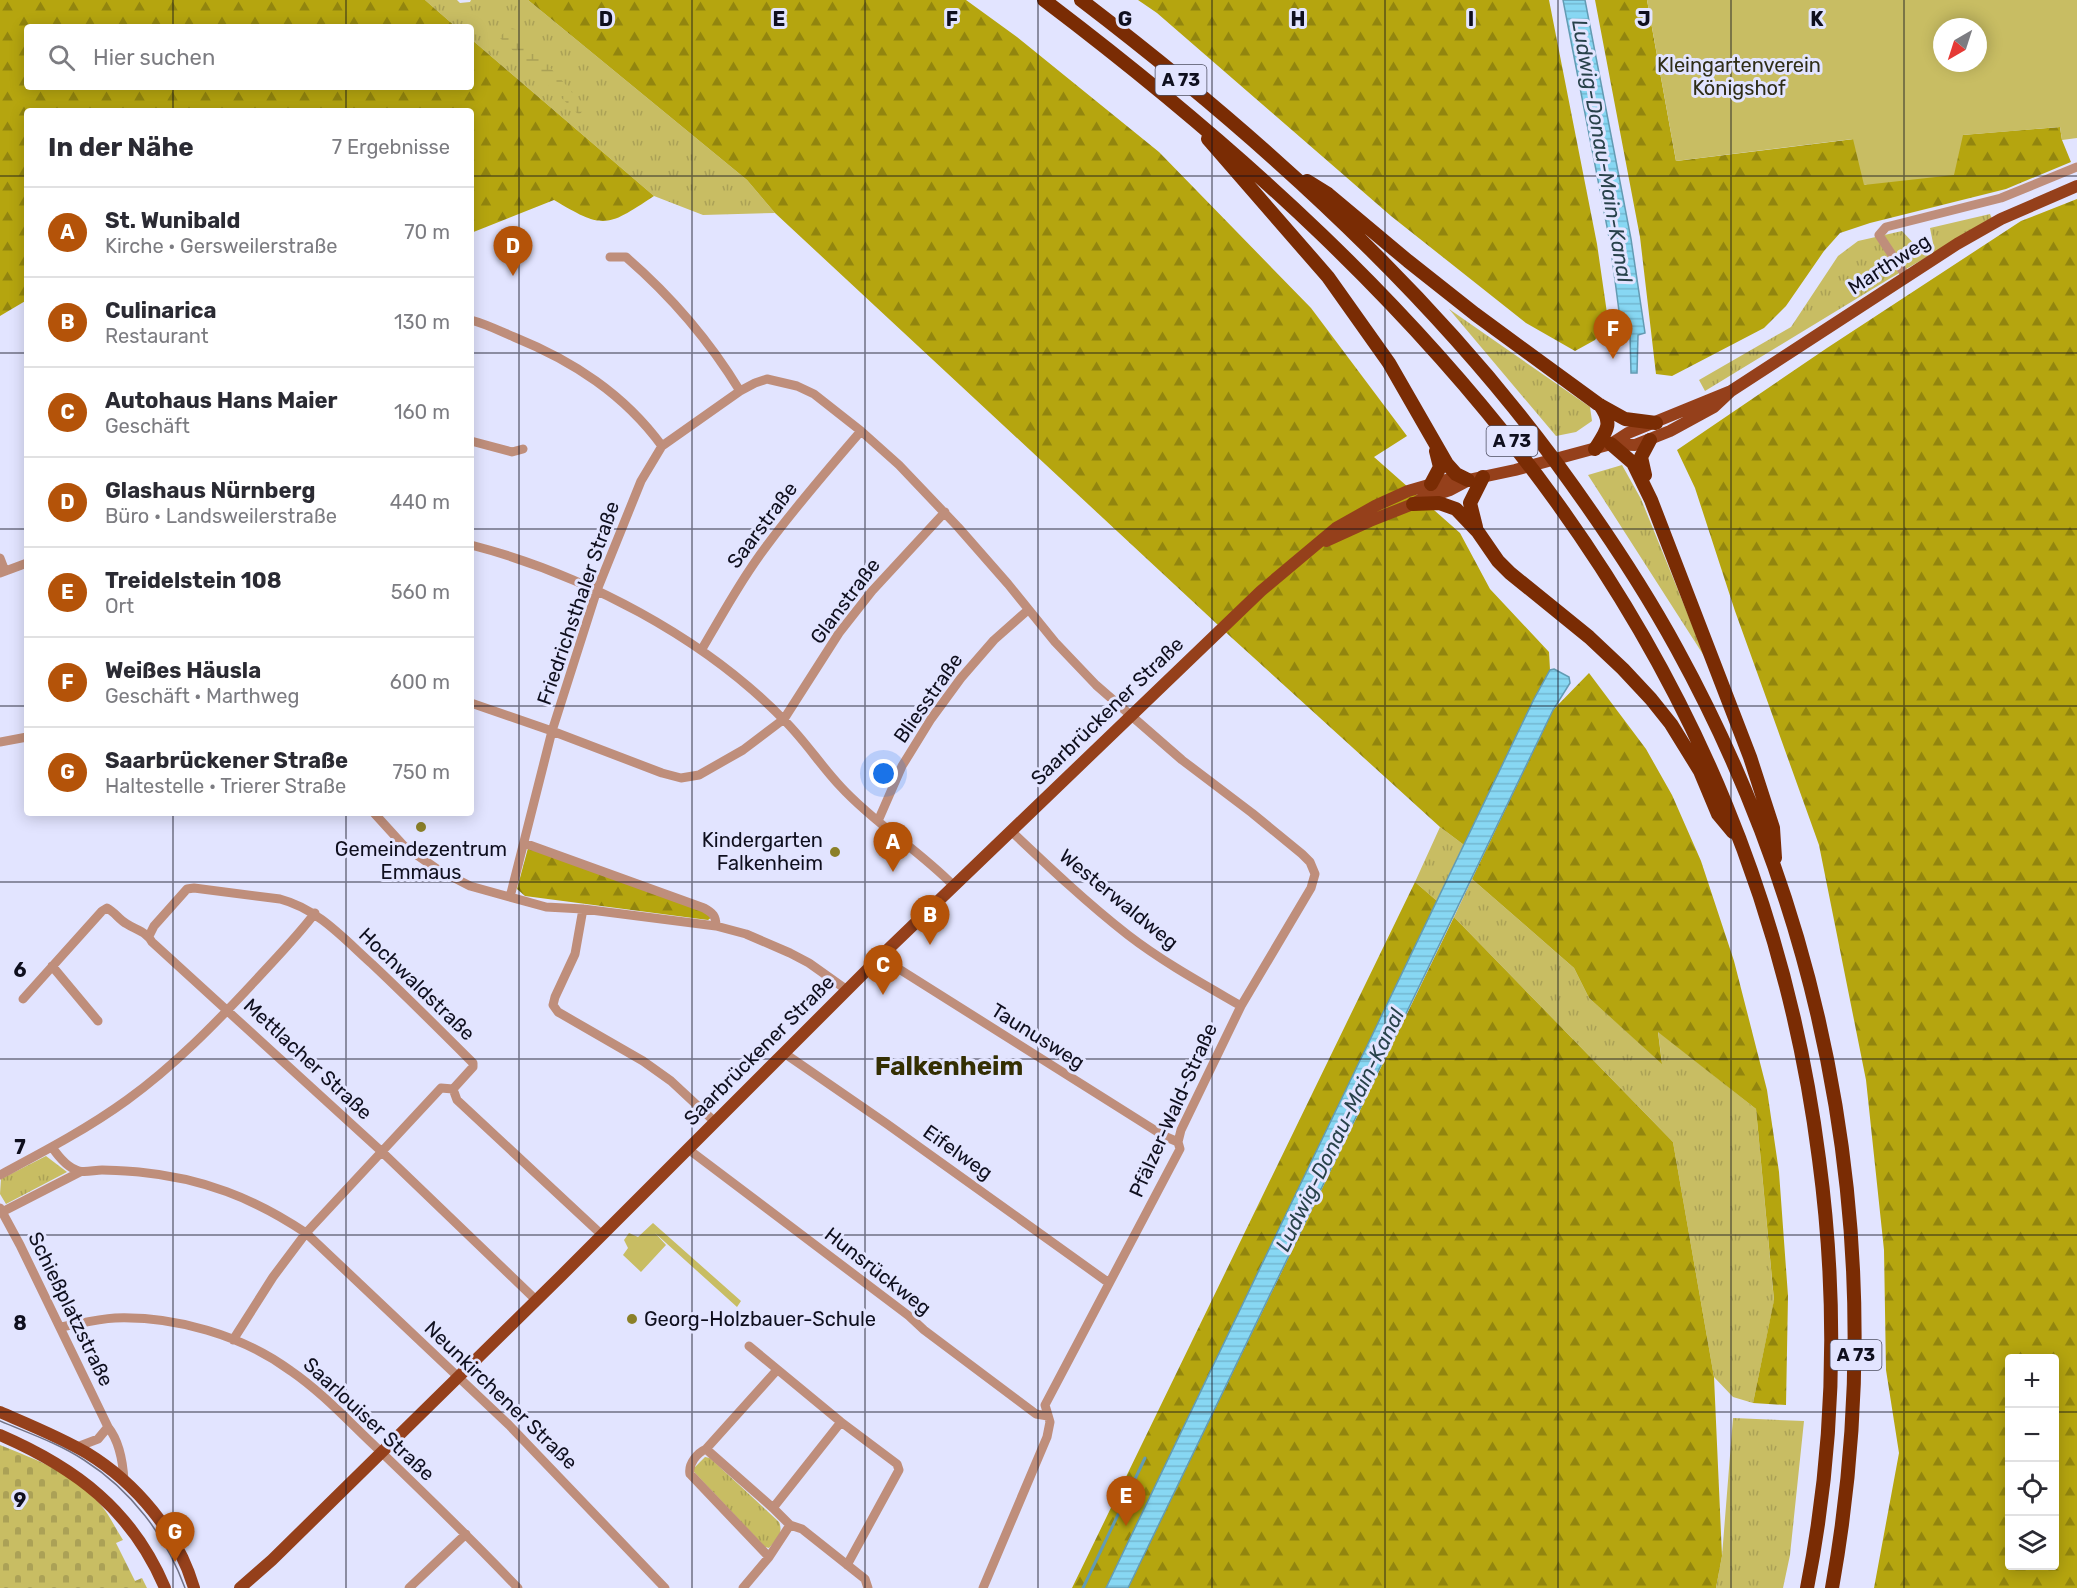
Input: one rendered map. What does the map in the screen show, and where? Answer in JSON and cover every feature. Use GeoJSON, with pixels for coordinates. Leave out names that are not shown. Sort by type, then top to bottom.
{"type":"FeatureCollection","features":[{"type":"Feature","properties":{"kind":"highway","name":"A 73"},"geometry":{"type":"LineString","coordinates":[[1044,0],[1185,112],[1309,221],[1374,285],[1436,352],[1525,458],[1601,566],[1649,645],[1692,726],[1729,809],[1770,928],[1793,1011],[1816,1128],[1825,1207],[1830,1287],[1830,1388],[1822,1489],[1807,1588]]}},
{"type":"Feature","properties":{"kind":"highway","name":"A 73"},"geometry":{"type":"LineString","coordinates":[[1081,0],[1186,83],[1278,163],[1350,231],[1438,321],[1522,418],[1589,509],[1651,603],[1701,694],[1743,785],[1776,872],[1801,953],[1826,1051],[1839,1121],[1850,1204],[1856,1324],[1854,1405],[1846,1498],[1832,1588]]}},
{"type":"Feature","properties":{"kind":"highway"},"geometry":{"type":"LineString","coordinates":[[1185,112],[1232,169],[1294,236],[1328,277],[1389,363],[1451,470],[1468,480]]}},
{"type":"Feature","properties":{"kind":"highway","name":"A 73"},"geometry":{"type":"LineString","coordinates":[[1278,163],[1328,194],[1475,314],[1598,404],[1625,419],[1663,425]]}},
{"type":"Feature","properties":{"kind":"highway"},"geometry":{"type":"LineString","coordinates":[[1595,449],[1608,424],[1605,412],[1598,404]]}},
{"type":"Feature","properties":{"kind":"highway"},"geometry":{"type":"LineString","coordinates":[[1650,440],[1641,460],[1651,500]]}},
{"type":"Feature","properties":{"kind":"highway"},"geometry":{"type":"LineString","coordinates":[[1431,484],[1440,467],[1433,441]]}},
{"type":"Feature","properties":{"kind":"highway"},"geometry":{"type":"LineString","coordinates":[[1611,444],[1633,463],[1651,500],[1717,668],[1773,828],[1776,872]]}},
{"type":"Feature","properties":{"kind":"highway","name":"A 73"},"geometry":{"type":"LineString","coordinates":[[1478,532],[1470,503],[1483,477]]}},
{"type":"Feature","properties":{"kind":"highway","name":"A 73"},"geometry":{"type":"LineString","coordinates":[[1413,504],[1439,503],[1449,505],[1461,513],[1510,573],[1589,637],[1623,669],[1652,699],[1692,757],[1718,814],[1742,843]]}},
{"type":"Feature","properties":{"kind":"main road","name":"Marthweg"},"geometry":{"type":"LineString","coordinates":[[1468,480],[1595,449],[1611,444],[1628,433],[1663,425],[1714,407],[1731,391],[1906,276],[2001,219],[2077,186]]}},
{"type":"Feature","properties":{"kind":"main road","name":"Marthweg"},"geometry":{"type":"LineString","coordinates":[[1611,444],[1635,445],[1650,440],[1663,425]]}},
{"type":"Feature","properties":{"kind":"main road","name":"Saarbrückener Straße"},"geometry":{"type":"LineString","coordinates":[[240,1588],[266,1566],[602,1235],[880,957],[1270,582],[1336,528],[1363,512],[1431,484],[1446,480],[1468,480]]}},
{"type":"Feature","properties":{"kind":"main road","name":"Saarbrückener Straße"},"geometry":{"type":"LineString","coordinates":[[1312,548],[1371,520],[1450,490],[1468,480]]}},
{"type":"Feature","properties":{"kind":"main road"},"geometry":{"type":"LineString","coordinates":[[0,1412],[77,1447],[124,1481],[162,1524],[180,1555],[194,1588]]}},
{"type":"Feature","properties":{"kind":"main road"},"geometry":{"type":"LineString","coordinates":[[0,1435],[55,1462],[101,1495],[138,1538],[165,1588]]}},
{"type":"Feature","properties":{"kind":"street"},"geometry":{"type":"LineString","coordinates":[[1906,276],[1879,236],[1886,227],[2001,198],[2077,167]]}},
{"type":"Feature","properties":{"kind":"street"},"geometry":{"type":"LineString","coordinates":[[610,257],[626,257],[661,290],[702,334],[740,391]]}},
{"type":"Feature","properties":{"kind":"street"},"geometry":{"type":"LineString","coordinates":[[474,321],[543,349],[590,376],[634,412],[662,446]]}},
{"type":"Feature","properties":{"kind":"street","name":"Friedrichsthaler Straße"},"geometry":{"type":"LineString","coordinates":[[510,897],[552,731],[597,590],[641,481],[662,446],[755,383],[767,380],[797,386],[824,400],[861,430],[945,512],[1078,667],[1131,716]]}},
{"type":"Feature","properties":{"kind":"street","name":"Saarstraße"},"geometry":{"type":"LineString","coordinates":[[702,649],[740,584],[767,545],[861,430]]}},
{"type":"Feature","properties":{"kind":"street"},"geometry":{"type":"LineString","coordinates":[[474,442],[512,452],[523,449]]}},
{"type":"Feature","properties":{"kind":"street","name":"Glanstraße"},"geometry":{"type":"LineString","coordinates":[[784,719],[852,616],[906,552],[945,512]]}},
{"type":"Feature","properties":{"kind":"street"},"geometry":{"type":"LineString","coordinates":[[474,546],[498,552],[597,590],[702,649],[784,719],[840,787],[954,886]]}},
{"type":"Feature","properties":{"kind":"street"},"geometry":{"type":"LineString","coordinates":[[0,558],[3,572],[24,564]]}},
{"type":"Feature","properties":{"kind":"street","name":"Bliesstraße"},"geometry":{"type":"LineString","coordinates":[[878,821],[902,766],[931,718],[994,640],[1028,610]]}},
{"type":"Feature","properties":{"kind":"street"},"geometry":{"type":"LineString","coordinates":[[474,704],[681,778],[699,775],[743,750],[784,719]]}},
{"type":"Feature","properties":{"kind":"street","name":"Pfälzer-Wald-Straße"},"geometry":{"type":"LineString","coordinates":[[983,1588],[1047,1437],[1050,1422],[1045,1405],[1048,1397],[1180,1149],[1178,1142],[1181,1130],[1241,1006],[1311,888],[1315,874],[1310,862],[1281,836],[1189,766],[1131,716]]}},
{"type":"Feature","properties":{"kind":"street"},"geometry":{"type":"LineString","coordinates":[[0,742],[24,738]]}},
{"type":"Feature","properties":{"kind":"street"},"geometry":{"type":"LineString","coordinates":[[377,816],[404,846],[436,869],[470,886],[546,907],[583,909],[716,926],[790,953],[847,990]]}},
{"type":"Feature","properties":{"kind":"street","name":"Westerwaldweg"},"geometry":{"type":"LineString","coordinates":[[1011,831],[1069,885],[1130,936],[1175,967],[1241,1006]]}},
{"type":"Feature","properties":{"kind":"street"},"geometry":{"type":"LineString","coordinates":[[524,843],[704,908],[712,912],[716,918],[716,926]]}},
{"type":"Feature","properties":{"kind":"street","name":"Hochwaldstraße"},"geometry":{"type":"LineString","coordinates":[[149,936],[154,926],[187,889],[194,888],[280,899],[315,913],[404,993],[473,1063],[473,1067],[453,1089]]}},
{"type":"Feature","properties":{"kind":"street","name":"Mettlacher Straße"},"geometry":{"type":"LineString","coordinates":[[23,999],[107,908],[124,923],[149,936],[152,942],[381,1151],[536,1300]]}},
{"type":"Feature","properties":{"kind":"street"},"geometry":{"type":"LineString","coordinates":[[583,909],[575,954],[553,1005],[558,1012],[643,1061],[671,1081],[715,1122]]}},
{"type":"Feature","properties":{"kind":"street"},"geometry":{"type":"LineString","coordinates":[[0,1175],[52,1147],[126,1100],[195,1043],[301,932],[315,913]]}},
{"type":"Feature","properties":{"kind":"street","name":"Taunusweg"},"geometry":{"type":"LineString","coordinates":[[880,957],[1114,1105],[1164,1136],[1178,1142]]}},
{"type":"Feature","properties":{"kind":"street"},"geometry":{"type":"LineString","coordinates":[[52,966],[98,1021]]}},
{"type":"Feature","properties":{"kind":"street","name":"Eifelweg"},"geometry":{"type":"LineString","coordinates":[[784,1053],[1109,1283]]}},
{"type":"Feature","properties":{"kind":"street"},"geometry":{"type":"LineString","coordinates":[[233,1340],[273,1277],[306,1233],[441,1088],[453,1089],[457,1100],[602,1235]]}},
{"type":"Feature","properties":{"kind":"street"},"geometry":{"type":"LineString","coordinates":[[1,1210],[80,1172],[66,1162],[52,1147]]}},
{"type":"Feature","properties":{"kind":"street","name":"Hunsrückweg"},"geometry":{"type":"LineString","coordinates":[[688,1149],[1028,1409],[1036,1414],[1048,1416]]}},
{"type":"Feature","properties":{"kind":"street","name":"Neunkirchener Straße"},"geometry":{"type":"LineString","coordinates":[[80,1172],[117,1170],[158,1174],[193,1182],[254,1202],[280,1215],[306,1233],[533,1450],[665,1588]]}},
{"type":"Feature","properties":{"kind":"street","name":"Schießplatzstraße"},"geometry":{"type":"LineString","coordinates":[[1,1210],[61,1327],[108,1427],[116,1436],[123,1464],[124,1481]]}},
{"type":"Feature","properties":{"kind":"street","name":"Saarlouiser Straße"},"geometry":{"type":"LineString","coordinates":[[61,1327],[112,1318],[146,1318],[185,1325],[233,1340],[264,1354],[302,1378],[466,1534],[518,1588]]}},
{"type":"Feature","properties":{"kind":"street"},"geometry":{"type":"LineString","coordinates":[[749,1346],[841,1422],[897,1464],[899,1470],[847,1565]]}},
{"type":"Feature","properties":{"kind":"street"},"geometry":{"type":"LineString","coordinates":[[769,1557],[690,1474],[689,1469],[701,1451],[706,1449],[777,1370]]}},
{"type":"Feature","properties":{"kind":"street"},"geometry":{"type":"LineString","coordinates":[[773,1508],[841,1422]]}},
{"type":"Feature","properties":{"kind":"street"},"geometry":{"type":"LineString","coordinates":[[77,1447],[98,1439],[108,1427]]}},
{"type":"Feature","properties":{"kind":"street"},"geometry":{"type":"LineString","coordinates":[[706,1449],[790,1525],[802,1529],[865,1579],[868,1588]]}},
{"type":"Feature","properties":{"kind":"street"},"geometry":{"type":"LineString","coordinates":[[743,1588],[769,1557],[790,1525]]}},
{"type":"Feature","properties":{"kind":"street"},"geometry":{"type":"LineString","coordinates":[[409,1588],[466,1534]]}},
{"type":"Feature","properties":{"kind":"green space"},"geometry":{"type":"Polygon","coordinates":[[[0,0],[425,0],[453,24],[24,24],[24,90],[474,90],[474,42],[654,196],[626,214],[605,221],[584,216],[554,200],[474,232],[474,108],[24,108],[24,302],[0,316],[0,0]]]}},
{"type":"Feature","properties":{"kind":"green space"},"geometry":{"type":"Polygon","coordinates":[[[425,0],[457,0],[460,3],[471,0],[528,0],[747,180],[775,213],[703,215],[654,196],[474,42],[474,24],[453,24],[425,0]]]}},
{"type":"Feature","properties":{"kind":"green space"},"geometry":{"type":"Polygon","coordinates":[[[528,0],[966,0],[1017,37],[1159,152],[1311,308],[1407,436],[1374,457],[1460,533],[1490,589],[1549,652],[1550,670],[1464,845],[1440,827],[1232,638],[775,213],[747,180],[528,0]]]}},
{"type":"Feature","properties":{"kind":"green space"},"geometry":{"type":"Polygon","coordinates":[[[1138,0],[1549,0],[1597,244],[1608,320],[1595,340],[1575,351],[1526,323],[1391,216],[1157,13],[1138,0]]]}},
{"type":"Feature","properties":{"kind":"green space"},"geometry":{"type":"Polygon","coordinates":[[[1595,0],[1647,0],[1676,161],[1854,139],[1865,185],[1962,135],[2060,127],[2062,140],[2071,162],[2006,189],[1870,223],[1840,233],[1824,251],[1786,306],[1764,328],[1672,376],[1656,374],[1640,237],[1595,0]]]}},
{"type":"Feature","properties":{"kind":"green space","name":"Kleingartenverein Königshof"},"geometry":{"type":"Polygon","coordinates":[[[1647,0],[2077,0],[2077,138],[2062,140],[2060,127],[1963,135],[1954,175],[1864,185],[1853,139],[1676,161],[1647,0]]]}},
{"type":"Feature","properties":{"kind":"green space"},"geometry":{"type":"Polygon","coordinates":[[[510,28],[515,29],[586,107],[579,115],[499,37],[510,28]]]}},
{"type":"Feature","properties":{"kind":"green space"},"geometry":{"type":"Polygon","coordinates":[[[2077,199],[2077,1588],[1874,1588],[1899,1453],[1886,1370],[1884,1250],[1866,1080],[1819,845],[1735,611],[1695,488],[1677,450],[2021,221],[2077,199]]]}},
{"type":"Feature","properties":{"kind":"green space"},"geometry":{"type":"Polygon","coordinates":[[[1990,214],[1992,219],[1705,391],[1699,380],[1791,327],[1838,256],[1858,241],[1902,231],[1918,248],[1933,243],[1930,228],[1990,214]]]}},
{"type":"Feature","properties":{"kind":"green space"},"geometry":{"type":"Polygon","coordinates":[[[1449,309],[1590,407],[1592,421],[1576,432],[1556,436],[1449,309]]]}},
{"type":"Feature","properties":{"kind":"green space"},"geometry":{"type":"Polygon","coordinates":[[[1622,465],[1641,499],[1706,659],[1588,475],[1622,465]]]}},
{"type":"Feature","properties":{"kind":"green space"},"geometry":{"type":"Polygon","coordinates":[[[1589,673],[1646,749],[1672,795],[1701,861],[1734,961],[1767,1090],[1779,1172],[1788,1296],[1786,1405],[1753,1403],[1774,1300],[1756,1109],[1658,1032],[1662,1064],[1589,998],[1574,968],[1472,879],[1553,710],[1589,673]]]}},
{"type":"Feature","properties":{"kind":"green space"},"geometry":{"type":"Polygon","coordinates":[[[1440,827],[1464,845],[1437,901],[1415,882],[1440,827]]]}},
{"type":"Feature","properties":{"kind":"green space"},"geometry":{"type":"Polygon","coordinates":[[[528,848],[710,912],[712,917],[708,920],[525,896],[517,889],[528,848]]]}},
{"type":"Feature","properties":{"kind":"green space"},"geometry":{"type":"Polygon","coordinates":[[[1472,879],[1574,968],[1589,998],[1662,1063],[1658,1031],[1756,1109],[1774,1301],[1753,1403],[1733,1397],[1714,1377],[1673,1142],[1454,917],[1472,879]]]}},
{"type":"Feature","properties":{"kind":"green space"},"geometry":{"type":"Polygon","coordinates":[[[1415,882],[1437,901],[1106,1588],[1072,1588],[1415,882]]]}},
{"type":"Feature","properties":{"kind":"green space"},"geometry":{"type":"Polygon","coordinates":[[[1454,917],[1673,1142],[1714,1377],[1722,1556],[1716,1588],[1128,1588],[1454,917]]]}},
{"type":"Feature","properties":{"kind":"green space"},"geometry":{"type":"Polygon","coordinates":[[[46,1156],[67,1172],[6,1204],[0,1194],[1,1179],[46,1156]]]}},
{"type":"Feature","properties":{"kind":"green space"},"geometry":{"type":"Polygon","coordinates":[[[653,1223],[741,1301],[737,1307],[655,1233],[666,1245],[641,1272],[623,1255],[628,1248],[624,1240],[629,1233],[638,1237],[653,1223]]]}},
{"type":"Feature","properties":{"kind":"green space"},"geometry":{"type":"Polygon","coordinates":[[[1733,1418],[1804,1421],[1790,1555],[1783,1588],[1716,1588],[1722,1556],[1733,1418]]]}},
{"type":"Feature","properties":{"kind":"green space"},"geometry":{"type":"Polygon","coordinates":[[[0,1445],[54,1469],[90,1493],[106,1512],[123,1540],[116,1543],[135,1581],[142,1578],[147,1588],[0,1588],[0,1445]]]}},
{"type":"Feature","properties":{"kind":"green space"},"geometry":{"type":"Polygon","coordinates":[[[705,1457],[710,1458],[779,1522],[780,1533],[769,1548],[765,1547],[694,1472],[694,1468],[705,1457]]]}},
{"type":"Feature","properties":{"kind":"water","name":"Ludwig-Donau-Main-Kanal"},"geometry":{"type":"Polygon","coordinates":[[[1563,0],[1585,0],[1631,239],[1645,333],[1638,335],[1637,373],[1631,373],[1630,335],[1622,334],[1610,242],[1563,0]]]}},
{"type":"Feature","properties":{"kind":"water","name":"Ludwig-Donau-Main-Kanal"},"geometry":{"type":"Polygon","coordinates":[[[1554,669],[1569,677],[1570,683],[1553,710],[1128,1588],[1106,1588],[1534,699],[1550,670],[1554,669]]]}},
{"type":"Feature","properties":{"kind":"waterway"},"geometry":{"type":"LineString","coordinates":[[1083,1588],[1145,1458]]}},
{"type":"Feature","properties":{"kind":"tram line"},"geometry":{"type":"LineString","coordinates":[[0,1421],[64,1448],[117,1485],[132,1500],[157,1533],[168,1550],[185,1588]]}},
{"type":"Feature","properties":{"kind":"place","name":"Glashaus Nürnberg"},"geometry":{"type":"Point","coordinates":[513,276]}},
{"type":"Feature","properties":{"kind":"place","name":"Weißes Häusla"},"geometry":{"type":"Point","coordinates":[1613,359]}},
{"type":"Feature","properties":{"kind":"place","name":"Gemeindezentrum Emmaus"},"geometry":{"type":"Point","coordinates":[421,827]}},
{"type":"Feature","properties":{"kind":"place","name":"Kindergarten Falkenheim"},"geometry":{"type":"Point","coordinates":[835,852]}},
{"type":"Feature","properties":{"kind":"place","name":"St. Wunibald"},"geometry":{"type":"Point","coordinates":[893,872]}},
{"type":"Feature","properties":{"kind":"place","name":"Culinarica"},"geometry":{"type":"Point","coordinates":[930,945]}},
{"type":"Feature","properties":{"kind":"place","name":"Autohaus Hans Maier"},"geometry":{"type":"Point","coordinates":[883,995]}},
{"type":"Feature","properties":{"kind":"place","name":"Georg-Holzbauer-Schule"},"geometry":{"type":"Point","coordinates":[632,1319]}},
{"type":"Feature","properties":{"kind":"place","name":"Treidelstein 108"},"geometry":{"type":"Point","coordinates":[1126,1526]}},
{"type":"Feature","properties":{"kind":"place","name":"Saarbrückener Straße"},"geometry":{"type":"Point","coordinates":[175,1562]}},
{"type":"Feature","properties":{"kind":"district","name":"Falkenheim"},"geometry":{"type":"Point","coordinates":[949,1066]}}]}
